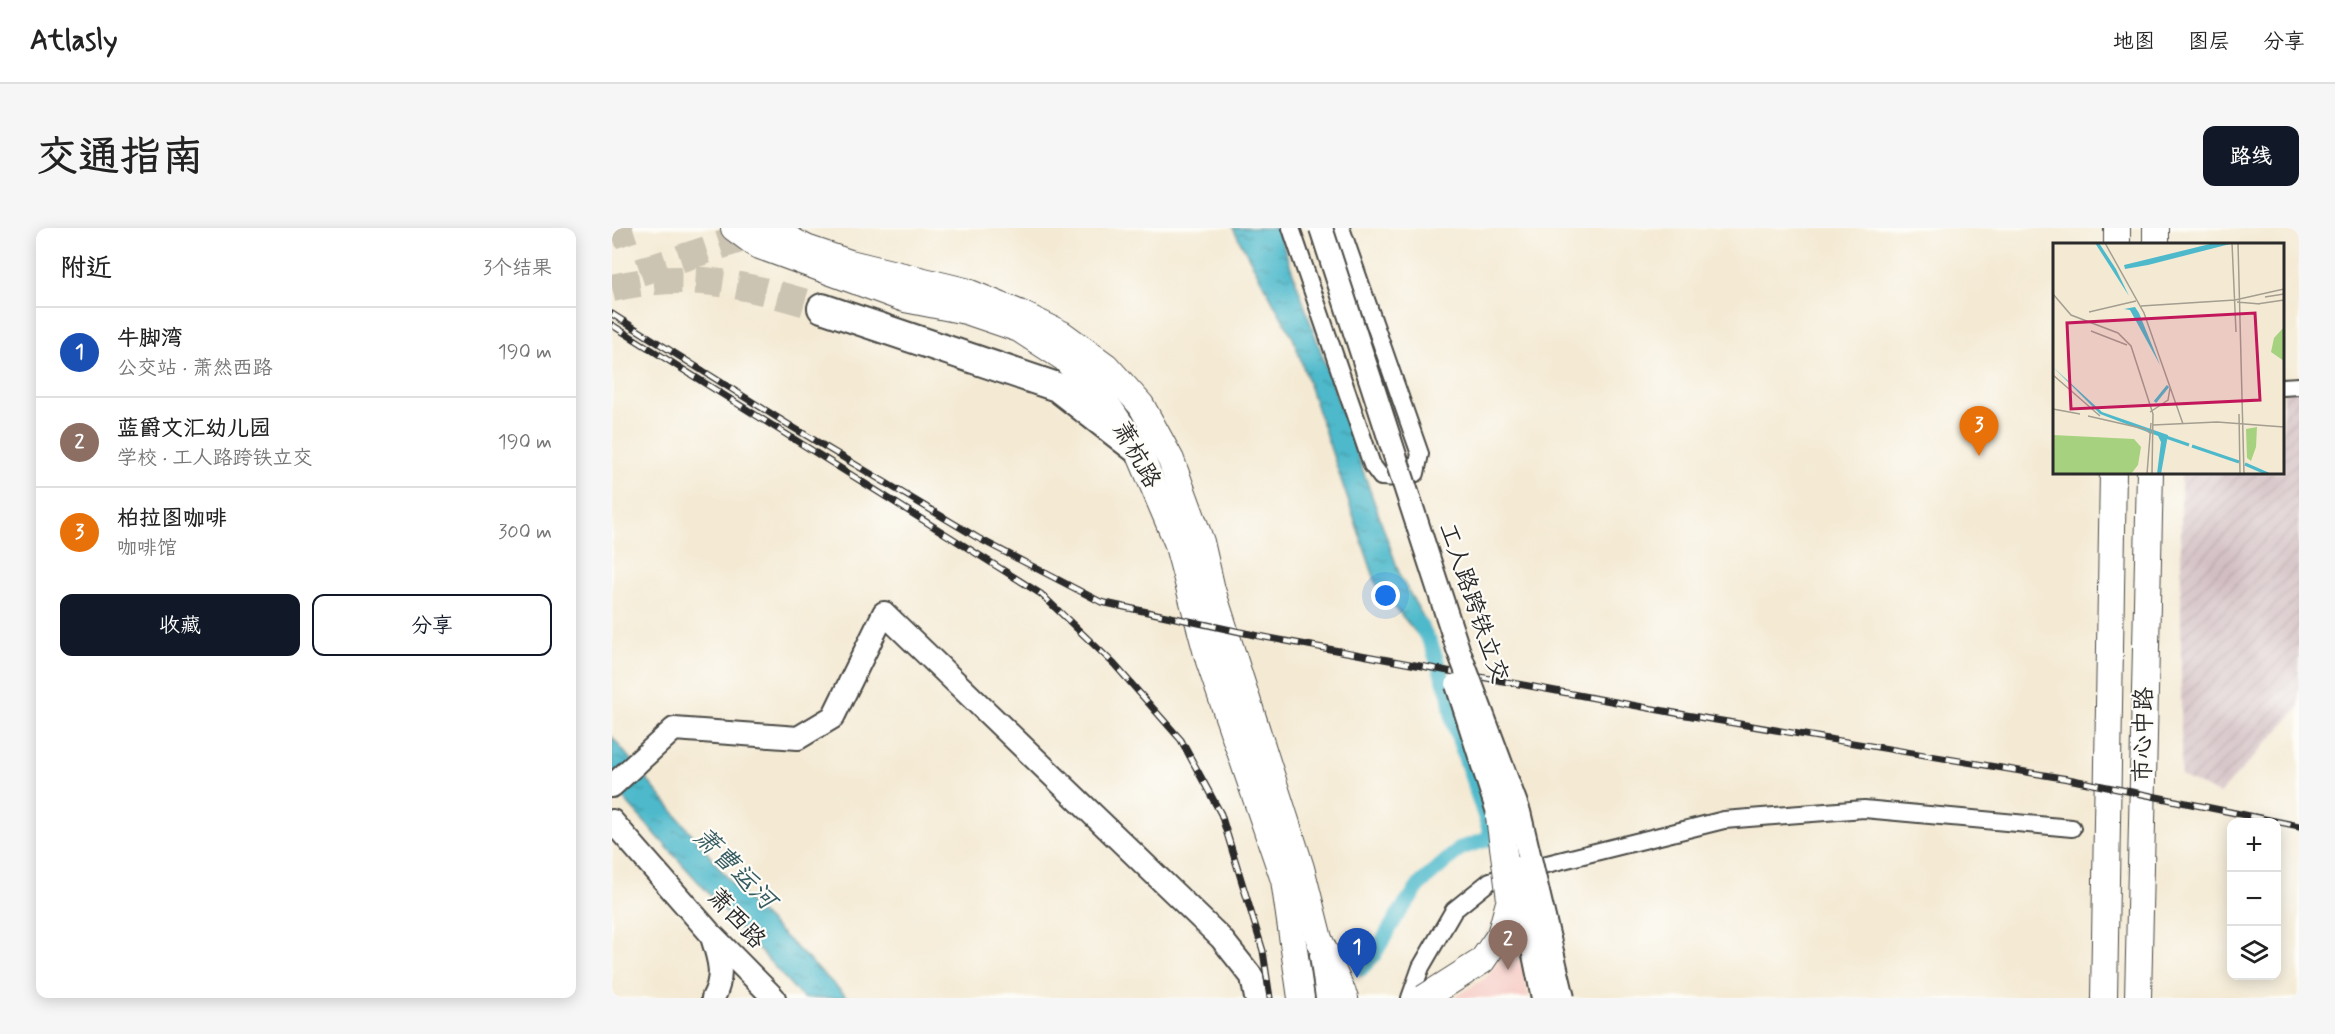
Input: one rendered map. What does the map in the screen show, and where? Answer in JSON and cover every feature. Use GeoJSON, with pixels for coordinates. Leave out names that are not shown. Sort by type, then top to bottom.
{"type":"FeatureCollection","features":[{"type":"Feature","properties":{"kind":"highway"},"geometry":{"type":"LineString","coordinates":[[822,308],[1057,387],[1138,450]]}},
{"type":"Feature","properties":{"kind":"main road","name":"萧杭路"},"geometry":{"type":"LineString","coordinates":[[734,228],[757,245],[905,299],[966,311],[1019,329],[1064,358],[1101,396],[1138,450],[1177,542],[1209,662],[1284,880],[1299,904]]}},
{"type":"Feature","properties":{"kind":"main road","name":"萧杭路"},"geometry":{"type":"LineString","coordinates":[[768,228],[806,248],[850,263],[965,291],[1019,313],[1062,334],[1106,366],[1141,405],[1171,460],[1201,542],[1212,590],[1299,904]]}},
{"type":"Feature","properties":{"kind":"main road","name":"工人路跨铁立交"},"geometry":{"type":"LineString","coordinates":[[1306,228],[1515,860],[1543,998]]}},
{"type":"Feature","properties":{"kind":"main road","name":"工人路跨铁立交"},"geometry":{"type":"LineString","coordinates":[[1320,228],[1349,308],[1458,649],[1519,812],[1563,998]]}},
{"type":"Feature","properties":{"kind":"main road","name":"市心中路"},"geometry":{"type":"LineString","coordinates":[[2104,998],[2113,474]]}},
{"type":"Feature","properties":{"kind":"main road","name":"市心中路"},"geometry":{"type":"LineString","coordinates":[[2138,998],[2150,474]]}},
{"type":"Feature","properties":{"kind":"main road"},"geometry":{"type":"LineString","coordinates":[[612,786],[674,729],[798,738],[833,717],[884,614],[1221,938],[1252,977],[1256,998]]}},
{"type":"Feature","properties":{"kind":"main road"},"geometry":{"type":"LineString","coordinates":[[1424,998],[1482,961],[1500,935],[1510,899],[1499,817]]}},
{"type":"Feature","properties":{"kind":"main road","name":"萧西路"},"geometry":{"type":"LineString","coordinates":[[612,821],[710,933],[774,998]]}},
{"type":"Feature","properties":{"kind":"main road"},"geometry":{"type":"LineString","coordinates":[[1299,904],[1319,939],[1345,998]]}},
{"type":"Feature","properties":{"kind":"main road"},"geometry":{"type":"LineString","coordinates":[[1299,904],[1301,998]]}},
{"type":"Feature","properties":{"kind":"main road"},"geometry":{"type":"LineString","coordinates":[[710,933],[721,965],[719,988],[713,998]]}},
{"type":"Feature","properties":{"kind":"main road"},"geometry":{"type":"LineString","coordinates":[[1319,939],[1327,998]]}},
{"type":"Feature","properties":{"kind":"street"},"geometry":{"type":"LineString","coordinates":[[1291,228],[1372,465],[1381,477],[1401,478],[1416,473],[1420,454],[1341,228]]}},
{"type":"Feature","properties":{"kind":"street"},"geometry":{"type":"LineString","coordinates":[[2284,387],[2299,386]]}},
{"type":"Feature","properties":{"kind":"street"},"geometry":{"type":"LineString","coordinates":[[1410,998],[1421,967],[1454,910],[1490,881],[1527,869],[1724,820],[1864,809],[2072,828]]}},
{"type":"Feature","properties":{"kind":"shaded area"},"geometry":{"type":"Polygon","coordinates":[[[2299,387],[2299,708],[2219,794],[2181,776],[2181,474],[2284,474],[2284,388],[2299,387]]]}},
{"type":"Feature","properties":{"kind":"shaded area"},"geometry":{"type":"Polygon","coordinates":[[[1509,946],[1522,963],[1529,998],[1453,998],[1486,978],[1509,946]]]}},
{"type":"Feature","properties":{"kind":"water"},"geometry":{"type":"Polygon","coordinates":[[[1233,228],[1277,228],[1401,578],[1433,634],[1423,641],[1377,586],[1294,340],[1233,228]]]}},
{"type":"Feature","properties":{"kind":"water"},"geometry":{"type":"Polygon","coordinates":[[[612,737],[741,894],[848,998],[804,998],[799,994],[612,786],[612,737]]]}},
{"type":"Feature","properties":{"kind":"waterway"},"geometry":{"type":"LineString","coordinates":[[1361,969],[1374,955],[1397,916],[1421,883],[1461,848],[1492,838],[1453,722],[1449,695],[1431,644],[1418,622]]}},
{"type":"Feature","properties":{"kind":"tunnel"},"geometry":{"type":"LineString","coordinates":[[612,235],[633,228]]}},
{"type":"Feature","properties":{"kind":"tunnel"},"geometry":{"type":"LineString","coordinates":[[640,272],[767,230]]}},
{"type":"Feature","properties":{"kind":"tunnel"},"geometry":{"type":"LineString","coordinates":[[612,288],[667,280],[693,280],[744,287],[822,308]]}},
{"type":"Feature","properties":{"kind":"railway"},"geometry":{"type":"LineString","coordinates":[[612,314],[794,428],[978,538],[1101,602],[1259,636],[1686,715],[2068,779],[2299,826]]}},
{"type":"Feature","properties":{"kind":"railway"},"geometry":{"type":"LineString","coordinates":[[612,325],[1041,594],[1114,664],[1181,740],[1221,814],[1263,951],[1270,998]]}},
{"type":"Feature","properties":{"kind":"place","name":"柏拉图咖啡"},"geometry":{"type":"Point","coordinates":[1979,456]}},
{"type":"Feature","properties":{"kind":"place","name":"蓝爵文汇幼儿园"},"geometry":{"type":"Point","coordinates":[1508,970]}},
{"type":"Feature","properties":{"kind":"place","name":"牛脚湾"},"geometry":{"type":"Point","coordinates":[1357,978]}},
{"type":"Feature","properties":{"kind":"water label","name":"萧曹运河"},"geometry":{"type":"Point","coordinates":[734,869]}}]}
